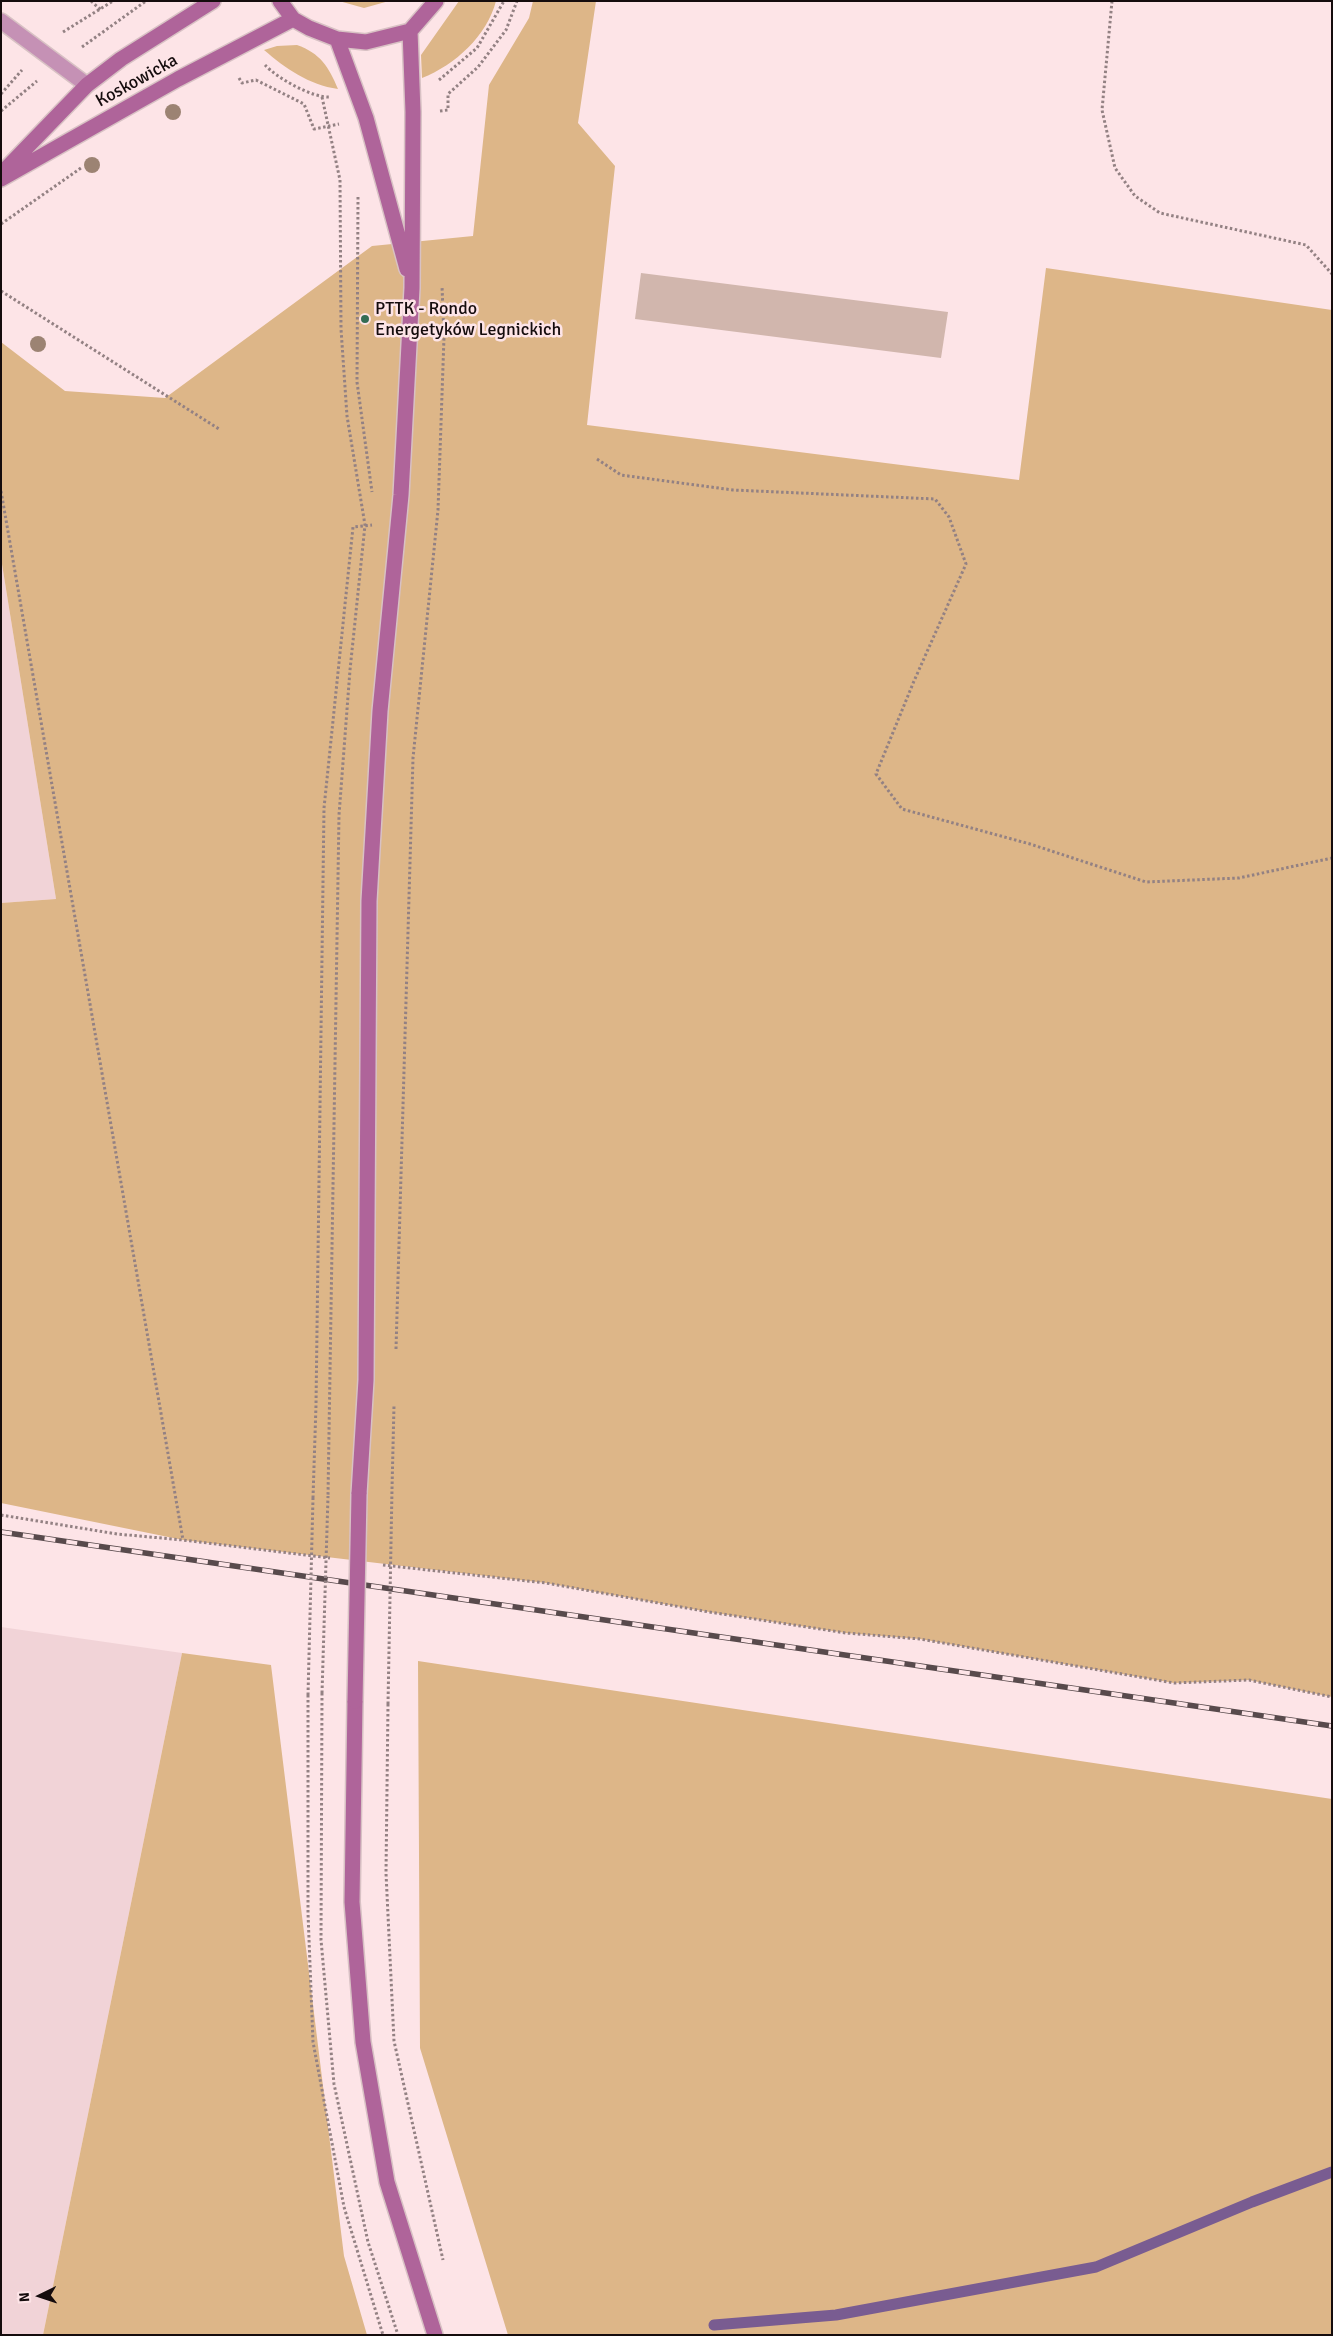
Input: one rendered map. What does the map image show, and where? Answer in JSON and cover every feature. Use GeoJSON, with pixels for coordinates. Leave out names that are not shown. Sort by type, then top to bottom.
{"type":"FeatureCollection","features":[{"type":"Feature","properties":{"kind":"street","name":"Koskowicka"},"geometry":{"type":"LineString","coordinates":[[1,174],[87,85],[121,59],[213,1]]}},
{"type":"Feature","properties":{"kind":"street"},"geometry":{"type":"LineString","coordinates":[[280,1],[294,19],[337,39],[366,42],[410,31],[436,1]]}},
{"type":"Feature","properties":{"kind":"street","name":"Koskowicka"},"geometry":{"type":"LineString","coordinates":[[1,179],[178,79],[294,19]]}},
{"type":"Feature","properties":{"kind":"street"},"geometry":{"type":"LineString","coordinates":[[1,21],[38,51],[60,64],[87,85]]}},
{"type":"Feature","properties":{"kind":"street"},"geometry":{"type":"LineString","coordinates":[[410,31],[413,112],[412,288],[401,495],[380,711],[370,901],[366,1380],[358,1494],[352,1902],[363,2042],[387,2182],[436,2335]]}},
{"type":"Feature","properties":{"kind":"street"},"geometry":{"type":"LineString","coordinates":[[337,39],[366,118],[412,288]]}},
{"type":"Feature","properties":{"kind":"path"},"geometry":{"type":"LineString","coordinates":[[90,1],[101,10]]}},
{"type":"Feature","properties":{"kind":"path"},"geometry":{"type":"LineString","coordinates":[[1,94],[38,51],[75,24],[114,1]]}},
{"type":"Feature","properties":{"kind":"path"},"geometry":{"type":"LineString","coordinates":[[1,111],[60,64],[146,1]]}},
{"type":"Feature","properties":{"kind":"path"},"geometry":{"type":"LineString","coordinates":[[477,48],[504,1]]}},
{"type":"Feature","properties":{"kind":"path"},"geometry":{"type":"LineString","coordinates":[[1112,1],[1102,110],[1115,168],[1135,196],[1160,212],[1306,245],[1332,274]]}},
{"type":"Feature","properties":{"kind":"path"},"geometry":{"type":"LineString","coordinates":[[322,97],[340,180],[341,329],[347,416],[365,525],[350,670],[339,815],[328,1496],[322,1693]]}},
{"type":"Feature","properties":{"kind":"path"},"geometry":{"type":"LineString","coordinates":[[1,104],[5,107]]}},
{"type":"Feature","properties":{"kind":"path"},"geometry":{"type":"LineString","coordinates":[[358,196],[357,382],[372,497]]}},
{"type":"Feature","properties":{"kind":"path"},"geometry":{"type":"LineString","coordinates":[[396,1351],[413,758],[438,510],[444,338],[441,278]]}},
{"type":"Feature","properties":{"kind":"path"},"geometry":{"type":"LineString","coordinates":[[1,291],[219,429]]}},
{"type":"Feature","properties":{"kind":"path"},"geometry":{"type":"LineString","coordinates":[[597,459],[621,475],[733,490],[935,499],[949,517],[966,564],[914,681],[876,774],[902,809],[1030,844],[1146,882],[1239,878],[1332,858]]}},
{"type":"Feature","properties":{"kind":"path"},"geometry":{"type":"LineString","coordinates":[[1,491],[183,1540]]}},
{"type":"Feature","properties":{"kind":"path"},"geometry":{"type":"LineString","coordinates":[[374,516],[375,525],[353,527],[324,808],[316,1395],[308,1695],[308,1914],[313,2042],[344,2207],[383,2335]]}},
{"type":"Feature","properties":{"kind":"path"},"geometry":{"type":"LineString","coordinates":[[394,1400],[386,1873],[394,2041],[444,2265]]}},
{"type":"Feature","properties":{"kind":"path"},"geometry":{"type":"LineString","coordinates":[[1,1515],[117,1534],[183,1540],[335,1559]]}},
{"type":"Feature","properties":{"kind":"path"},"geometry":{"type":"LineString","coordinates":[[379,1565],[546,1583],[709,1612],[846,1633],[920,1639],[1174,1682],[1249,1680],[1332,1697]]}},
{"type":"Feature","properties":{"kind":"shaded area"},"geometry":{"type":"Polygon","coordinates":[[[339,1],[389,1],[364,8],[339,1]]]}},
{"type":"Feature","properties":{"kind":"shaded area"},"geometry":{"type":"Polygon","coordinates":[[[459,1],[496,1],[492,14],[485,26],[468,48],[446,65],[422,78],[421,55],[459,1]]]}},
{"type":"Feature","properties":{"kind":"shaded area"},"geometry":{"type":"Polygon","coordinates":[[[533,1],[596,1],[578,123],[615,166],[587,425],[1019,480],[1046,268],[1332,310],[1332,1697],[1249,1680],[1174,1683],[920,1639],[846,1633],[709,1612],[546,1583],[183,1540],[1,1503],[1,903],[56,899],[1,558],[1,342],[65,391],[165,398],[372,246],[473,236],[489,85],[529,18],[533,1]]]}},
{"type":"Feature","properties":{"kind":"shaded area"},"geometry":{"type":"Polygon","coordinates":[[[297,45],[312,52],[323,62],[338,89],[307,80],[280,63],[264,50],[277,46],[297,45]]]}},
{"type":"Feature","properties":{"kind":"shaded area"},"geometry":{"type":"Polygon","coordinates":[[[1,558],[56,899],[1,903],[1,558]]]}},
{"type":"Feature","properties":{"kind":"shaded area"},"geometry":{"type":"Polygon","coordinates":[[[1,1627],[182,1653],[43,2335],[1,2335],[1,1627]]]}},
{"type":"Feature","properties":{"kind":"shaded area"},"geometry":{"type":"Polygon","coordinates":[[[182,1653],[271,1665],[344,2256],[367,2335],[43,2335],[182,1653]]]}},
{"type":"Feature","properties":{"kind":"shaded area"},"geometry":{"type":"Polygon","coordinates":[[[418,1661],[1332,1799],[1332,2335],[508,2335],[420,2048],[418,1661]]]}},
{"type":"Feature","properties":{"kind":"building"},"geometry":{"type":"Polygon","coordinates":[[[641,273],[948,312],[941,358],[635,319],[641,273]]]}},
{"type":"Feature","properties":{"kind":"waterway"},"geometry":{"type":"LineString","coordinates":[[714,2325],[836,2315],[1096,2267],[1252,2202],[1332,2172]]}},
{"type":"Feature","properties":{"kind":"railway"},"geometry":{"type":"LineString","coordinates":[[1,1532],[1332,1726]]}},
{"type":"Feature","properties":{"kind":"place","name":"PTTK - Rondo Energetyków Legnickich"},"geometry":{"type":"Point","coordinates":[365,319]}}]}
